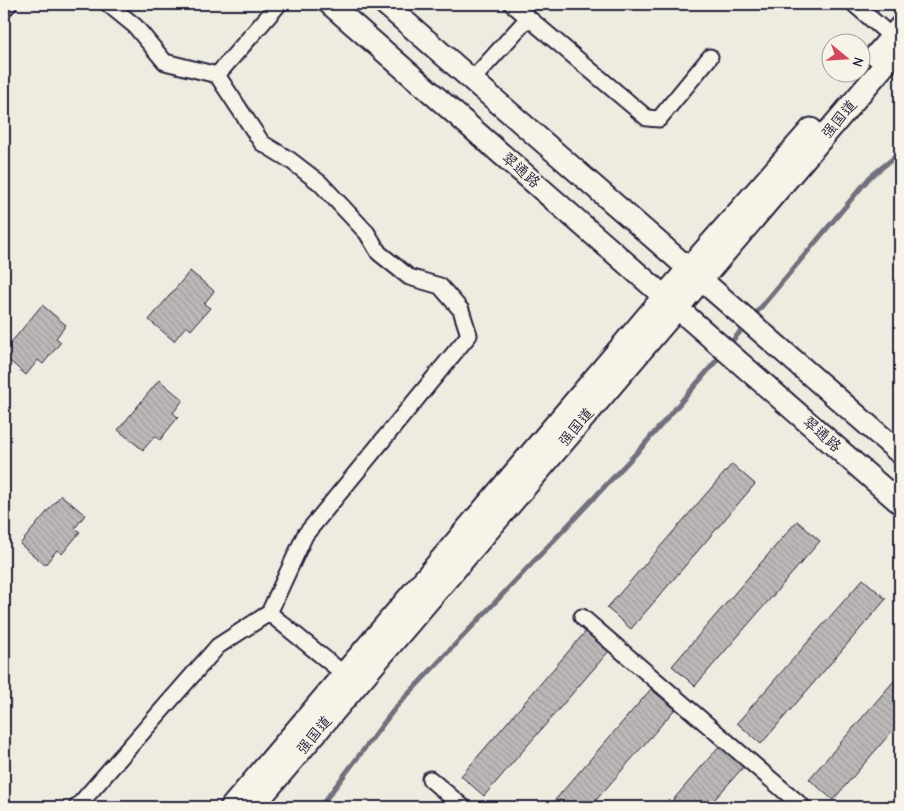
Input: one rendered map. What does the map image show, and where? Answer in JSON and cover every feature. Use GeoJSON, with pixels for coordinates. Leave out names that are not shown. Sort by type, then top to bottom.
{"type":"FeatureCollection","features":[{"type":"Feature","properties":{"kind":"main road","name":"翠通路"},"geometry":{"type":"LineString","coordinates":[[330,4],[675,301],[710,337],[900,503]]}},
{"type":"Feature","properties":{"kind":"main road"},"geometry":{"type":"LineString","coordinates":[[384,4],[900,453]]}},
{"type":"Feature","properties":{"kind":"main road","name":"强国道"},"geometry":{"type":"LineString","coordinates":[[696,274],[897,37]]}},
{"type":"Feature","properties":{"kind":"main road","name":"强国道"},"geometry":{"type":"LineString","coordinates":[[872,61],[897,37]]}},
{"type":"Feature","properties":{"kind":"main road","name":"强国道"},"geometry":{"type":"LineString","coordinates":[[232,807],[344,674],[675,301],[853,82]]}},
{"type":"Feature","properties":{"kind":"main road"},"geometry":{"type":"LineString","coordinates":[[675,301],[714,300],[735,308]]}},
{"type":"Feature","properties":{"kind":"main road","name":"强国道"},"geometry":{"type":"LineString","coordinates":[[253,807],[647,331]]}},
{"type":"Feature","properties":{"kind":"main road"},"geometry":{"type":"LineString","coordinates":[[647,331],[686,331],[710,337]]}},
{"type":"Feature","properties":{"kind":"street"},"geometry":{"type":"LineString","coordinates":[[4,9],[8,4]]}},
{"type":"Feature","properties":{"kind":"street"},"geometry":{"type":"LineString","coordinates":[[77,807],[218,646],[269,613],[305,535],[469,334],[461,310],[440,286],[409,277],[379,253],[367,233],[320,183],[290,160],[262,143],[217,75],[165,62],[135,26],[108,4]]}},
{"type":"Feature","properties":{"kind":"street"},"geometry":{"type":"LineString","coordinates":[[217,75],[279,4]]}},
{"type":"Feature","properties":{"kind":"street"},"geometry":{"type":"LineString","coordinates":[[512,4],[647,118],[659,119],[710,57]]}},
{"type":"Feature","properties":{"kind":"street"},"geometry":{"type":"LineString","coordinates":[[854,4],[897,37]]}},
{"type":"Feature","properties":{"kind":"street"},"geometry":{"type":"LineString","coordinates":[[472,80],[528,18]]}},
{"type":"Feature","properties":{"kind":"street"},"geometry":{"type":"LineString","coordinates":[[269,613],[344,674]]}},
{"type":"Feature","properties":{"kind":"street"},"geometry":{"type":"LineString","coordinates":[[582,617],[803,807]]}},
{"type":"Feature","properties":{"kind":"street"},"geometry":{"type":"LineString","coordinates":[[430,779],[463,807]]}},
{"type":"Feature","properties":{"kind":"building"},"geometry":{"type":"Polygon","coordinates":[[[190,271],[214,291],[204,304],[210,308],[191,330],[186,326],[174,341],[149,320],[190,271]]]}},
{"type":"Feature","properties":{"kind":"building"},"geometry":{"type":"Polygon","coordinates":[[[42,305],[66,325],[56,338],[61,342],[43,364],[38,360],[26,375],[4,356],[4,351],[42,305]]]}},
{"type":"Feature","properties":{"kind":"building"},"geometry":{"type":"Polygon","coordinates":[[[159,380],[183,400],[173,413],[178,417],[160,440],[155,436],[143,450],[118,430],[159,380]]]}},
{"type":"Feature","properties":{"kind":"building"},"geometry":{"type":"Polygon","coordinates":[[[732,464],[755,484],[631,629],[607,608],[732,464]]]}},
{"type":"Feature","properties":{"kind":"building"},"geometry":{"type":"Polygon","coordinates":[[[61,495],[85,515],[75,528],[80,532],[62,554],[57,550],[45,565],[20,544],[61,495]]]}},
{"type":"Feature","properties":{"kind":"building"},"geometry":{"type":"Polygon","coordinates":[[[797,521],[820,541],[695,686],[672,666],[797,521]]]}},
{"type":"Feature","properties":{"kind":"building"},"geometry":{"type":"Polygon","coordinates":[[[863,579],[886,599],[761,744],[737,723],[863,579]]]}},
{"type":"Feature","properties":{"kind":"building"},"geometry":{"type":"Polygon","coordinates":[[[586,631],[609,651],[484,796],[461,776],[586,631]]]}},
{"type":"Feature","properties":{"kind":"building"},"geometry":{"type":"Polygon","coordinates":[[[900,674],[900,722],[833,800],[809,779],[900,674]]]}},
{"type":"Feature","properties":{"kind":"building"},"geometry":{"type":"Polygon","coordinates":[[[651,689],[675,709],[590,807],[549,807],[651,689]]]}},
{"type":"Feature","properties":{"kind":"building"},"geometry":{"type":"Polygon","coordinates":[[[721,744],[745,765],[708,807],[667,807],[721,744]]]}},
{"type":"Feature","properties":{"kind":"waterway"},"geometry":{"type":"LineString","coordinates":[[752,318],[870,177],[900,153]]}},
{"type":"Feature","properties":{"kind":"waterway"},"geometry":{"type":"LineString","coordinates":[[728,346],[745,326]]}},
{"type":"Feature","properties":{"kind":"waterway"},"geometry":{"type":"LineString","coordinates":[[320,807],[396,707],[643,446],[723,353]]}}]}
